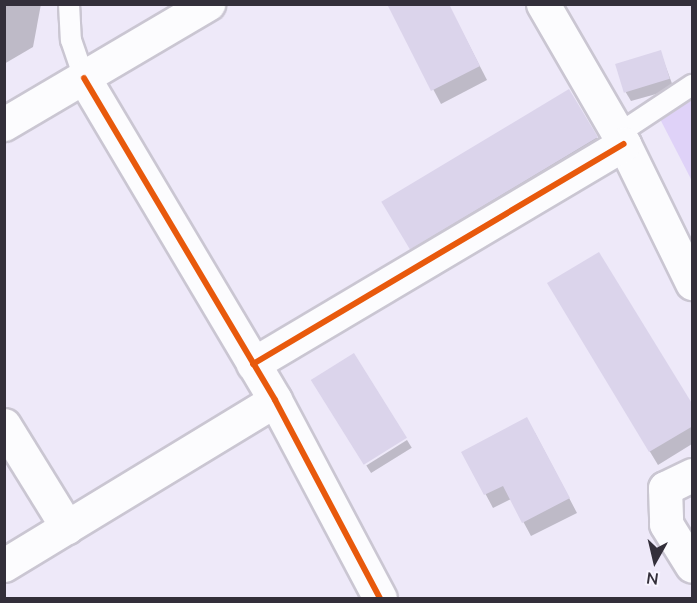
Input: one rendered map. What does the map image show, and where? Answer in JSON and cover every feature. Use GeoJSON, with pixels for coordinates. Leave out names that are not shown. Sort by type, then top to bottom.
{"type":"FeatureCollection","features":[{"type":"Feature","properties":{"kind":"street"},"geometry":{"type":"LineString","coordinates":[[4,124],[208,4]]}},
{"type":"Feature","properties":{"kind":"street"},"geometry":{"type":"LineString","coordinates":[[543,4],[621,139],[693,283]]}},
{"type":"Feature","properties":{"kind":"street"},"geometry":{"type":"LineString","coordinates":[[84,78],[275,400],[380,598]]}},
{"type":"Feature","properties":{"kind":"street"},"geometry":{"type":"LineString","coordinates":[[253,364],[621,139]]}},
{"type":"Feature","properties":{"kind":"street"},"geometry":{"type":"LineString","coordinates":[[4,565],[275,400]]}},
{"type":"Feature","properties":{"kind":"street"},"geometry":{"type":"LineString","coordinates":[[4,425],[67,527]]}},
{"type":"Feature","properties":{"kind":"street"},"geometry":{"type":"LineString","coordinates":[[693,475],[665,489],[666,524],[693,566]]}},
{"type":"Feature","properties":{"kind":"lane"},"geometry":{"type":"LineString","coordinates":[[69,4],[71,40],[84,78]]}},
{"type":"Feature","properties":{"kind":"lane"},"geometry":{"type":"LineString","coordinates":[[621,139],[693,85]]}},
{"type":"Feature","properties":{"kind":"shaded area"},"geometry":{"type":"Polygon","coordinates":[[[692,100],[692,181],[660,119],[692,100]]]}},
{"type":"Feature","properties":{"kind":"building"},"geometry":{"type":"Polygon","coordinates":[[[387,4],[449,4],[480,66],[431,91],[387,4]]]}},
{"type":"Feature","properties":{"kind":"building"},"geometry":{"type":"Polygon","coordinates":[[[661,50],[670,79],[624,93],[615,64],[661,50]]]}},
{"type":"Feature","properties":{"kind":"building"},"geometry":{"type":"Polygon","coordinates":[[[569,89],[598,137],[410,250],[381,202],[569,89]]]}},
{"type":"Feature","properties":{"kind":"building"},"geometry":{"type":"Polygon","coordinates":[[[599,252],[693,405],[693,426],[649,452],[547,283],[599,252]]]}},
{"type":"Feature","properties":{"kind":"building"},"geometry":{"type":"Polygon","coordinates":[[[354,353],[407,438],[364,465],[311,380],[354,353]]]}},
{"type":"Feature","properties":{"kind":"building"},"geometry":{"type":"Polygon","coordinates":[[[527,417],[570,498],[522,523],[503,486],[484,495],[461,452],[527,417]]]}},
{"type":"Feature","properties":{"kind":"cycle path"},"geometry":{"type":"LineString","coordinates":[[84,78],[275,400],[380,598]]}},
{"type":"Feature","properties":{"kind":"cycle path"},"geometry":{"type":"LineString","coordinates":[[253,364],[624,144]]}}]}
